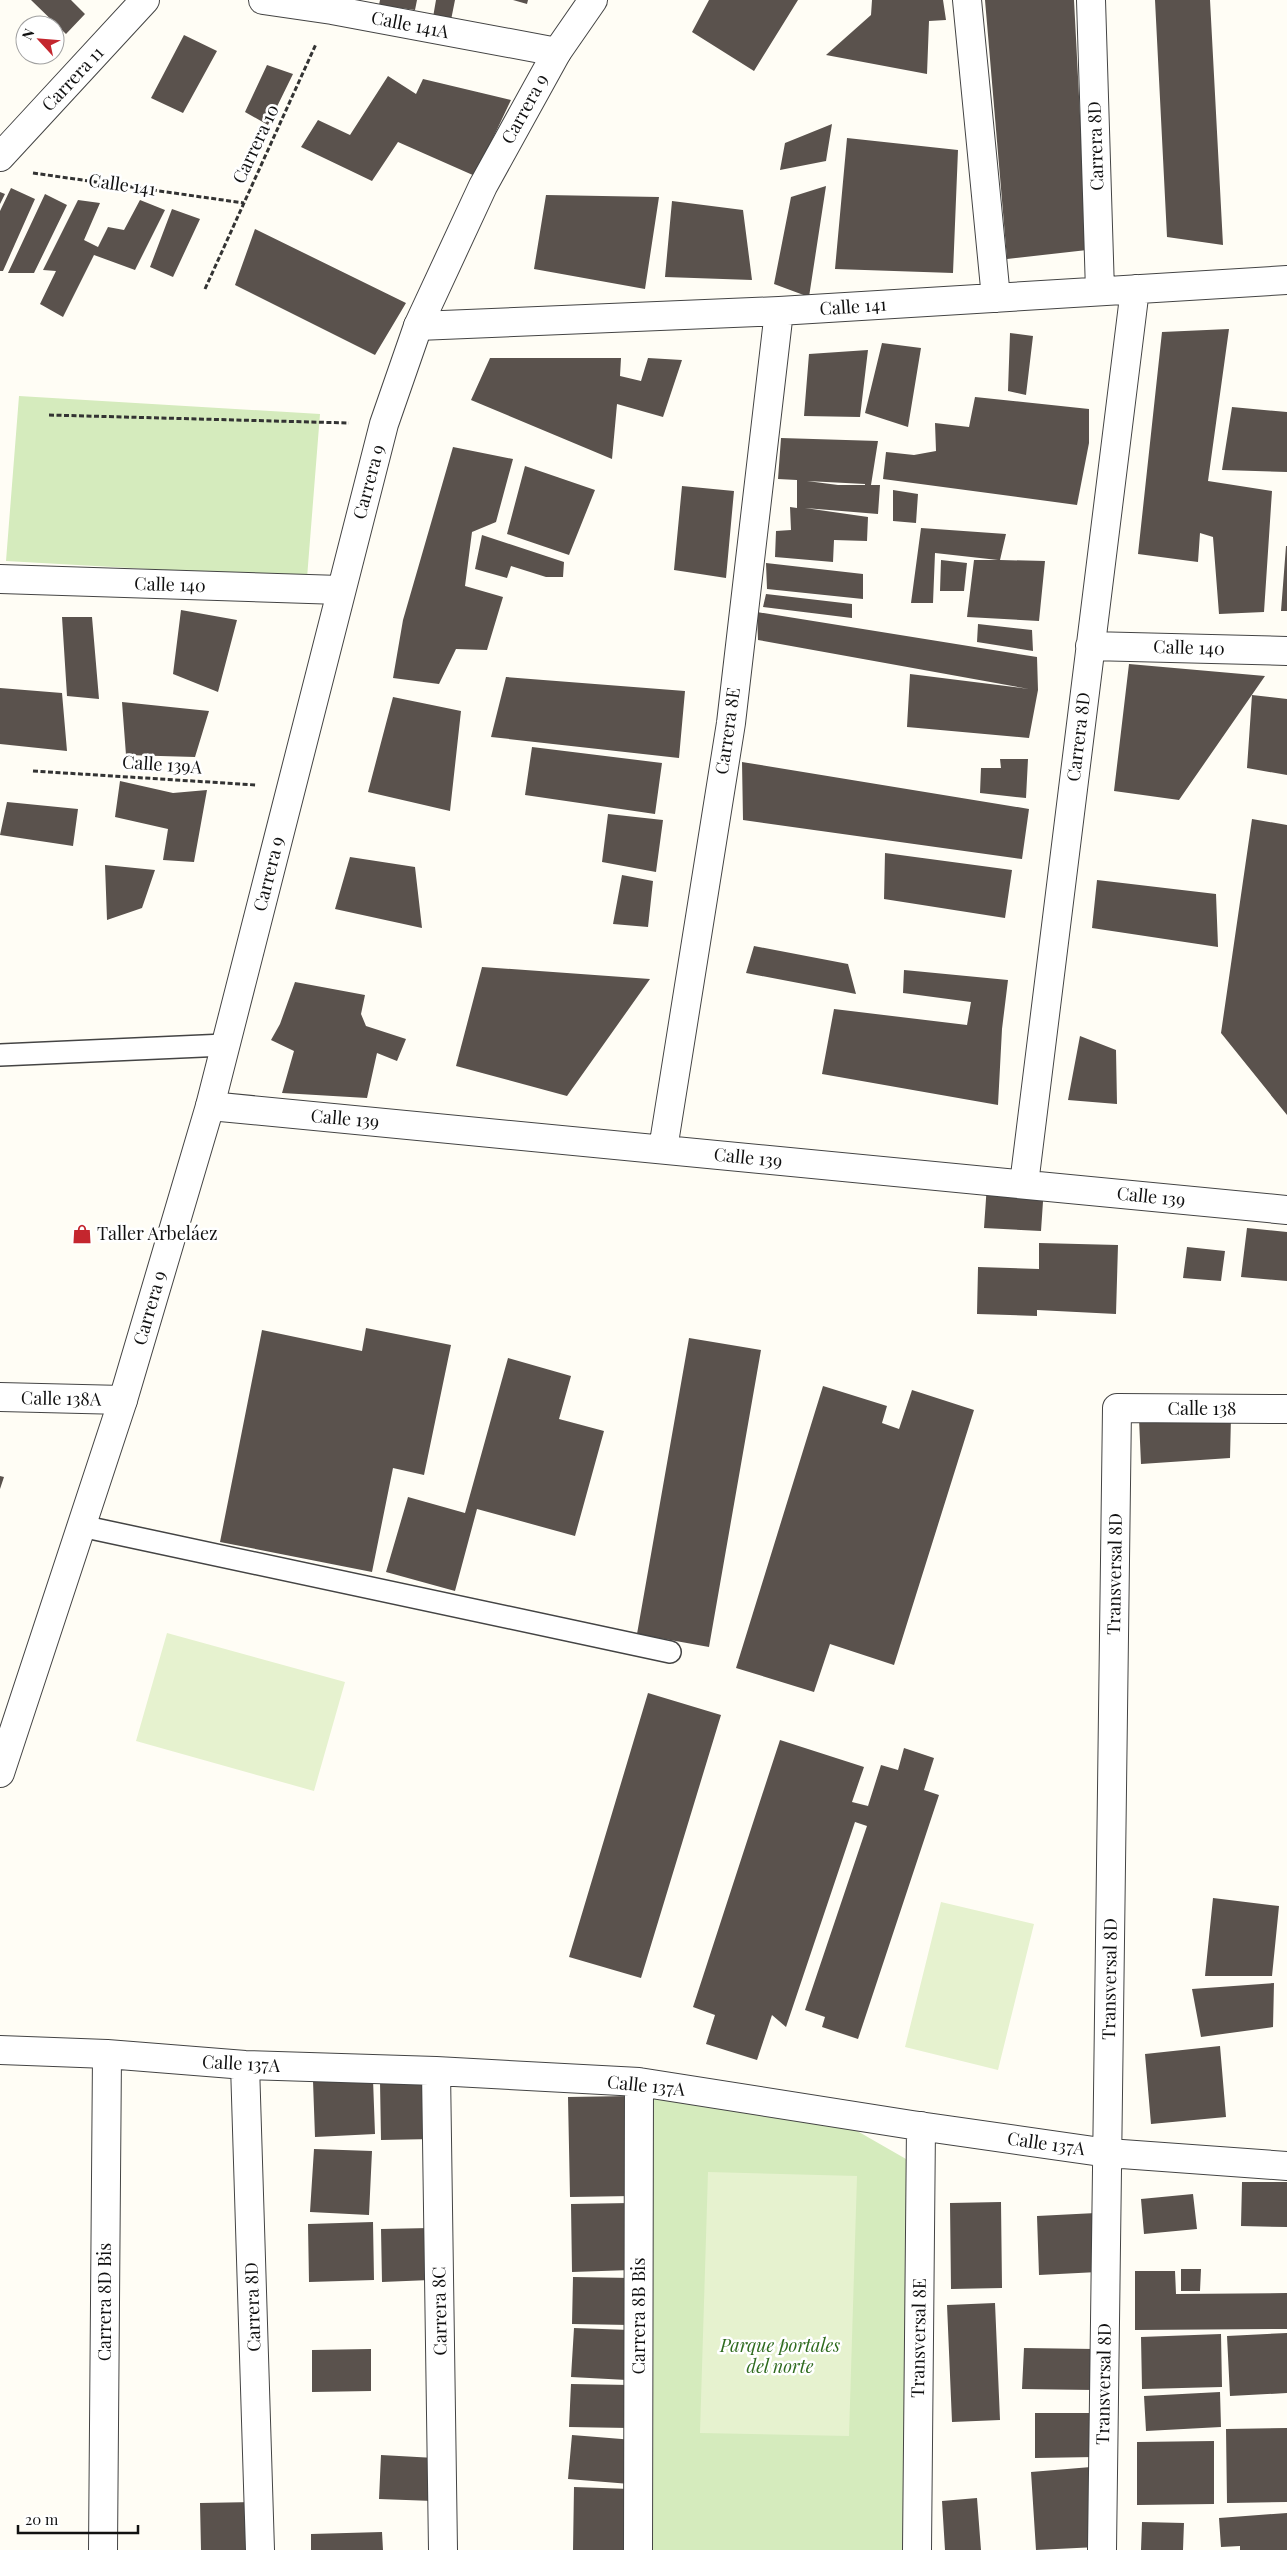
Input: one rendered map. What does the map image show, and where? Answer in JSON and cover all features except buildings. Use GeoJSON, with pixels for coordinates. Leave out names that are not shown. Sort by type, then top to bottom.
{"type":"FeatureCollection","features":[{"type":"Feature","properties":{"kind":"street","name":"Carrera 11"},"geometry":{"type":"LineString","coordinates":[[0,158],[145,0]]}},
{"type":"Feature","properties":{"kind":"street","name":"Calle 141A"},"geometry":{"type":"LineString","coordinates":[[263,0],[332,10],[557,52]]}},
{"type":"Feature","properties":{"kind":"street","name":"Carrera 9"},"geometry":{"type":"LineString","coordinates":[[0,1773],[123,1400],[210,1106],[340,590],[384,424],[418,326],[483,186],[557,52],[593,0]]}},
{"type":"Feature","properties":{"kind":"street"},"geometry":{"type":"LineString","coordinates":[[967,0],[996,298]]}},
{"type":"Feature","properties":{"kind":"street","name":"Carrera 8D"},"geometry":{"type":"LineString","coordinates":[[1091,0],[1100,291]]}},
{"type":"Feature","properties":{"kind":"street","name":"Calle 141"},"geometry":{"type":"LineString","coordinates":[[418,326],[779,311],[1287,280]]}},
{"type":"Feature","properties":{"kind":"street","name":"Carrera 8D"},"geometry":{"type":"LineString","coordinates":[[1024,1184],[1135,289]]}},
{"type":"Feature","properties":{"kind":"street","name":"Carrera 8E"},"geometry":{"type":"LineString","coordinates":[[663,1149],[731,722],[779,311]]}},
{"type":"Feature","properties":{"kind":"street","name":"Calle 140"},"geometry":{"type":"LineString","coordinates":[[0,579],[340,590]]}},
{"type":"Feature","properties":{"kind":"street","name":"Calle 140"},"geometry":{"type":"LineString","coordinates":[[1090,646],[1287,651]]}},
{"type":"Feature","properties":{"kind":"street","name":"Calle 139"},"geometry":{"type":"LineString","coordinates":[[210,1106],[1287,1210]]}},
{"type":"Feature","properties":{"kind":"street","name":"Calle 138A"},"geometry":{"type":"LineString","coordinates":[[0,1397],[123,1400]]}},
{"type":"Feature","properties":{"kind":"street","name":"Calle 138"},"geometry":{"type":"LineString","coordinates":[[1117,1408],[1287,1409]]}},
{"type":"Feature","properties":{"kind":"street","name":"Transversal 8D"},"geometry":{"type":"LineString","coordinates":[[1102,2550],[1117,1408]]}},
{"type":"Feature","properties":{"kind":"street","name":"Calle 137A"},"geometry":{"type":"LineString","coordinates":[[0,2050],[107,2054],[245,2065],[436,2071],[639,2082],[1108,2153],[1287,2166]]}},
{"type":"Feature","properties":{"kind":"street","name":"Carrera 8D Bis"},"geometry":{"type":"LineString","coordinates":[[103,2550],[107,2054]]}},
{"type":"Feature","properties":{"kind":"street","name":"Carrera 8D"},"geometry":{"type":"LineString","coordinates":[[245,2065],[260,2550]]}},
{"type":"Feature","properties":{"kind":"street","name":"Carrera 8C"},"geometry":{"type":"LineString","coordinates":[[436,2071],[443,2550]]}},
{"type":"Feature","properties":{"kind":"street","name":"Carrera 8B Bis"},"geometry":{"type":"LineString","coordinates":[[638,2550],[639,2082]]}},
{"type":"Feature","properties":{"kind":"street","name":"Transversal 8E"},"geometry":{"type":"LineString","coordinates":[[917,2550],[921,2126]]}},
{"type":"Feature","properties":{"kind":"lane"},"geometry":{"type":"LineString","coordinates":[[0,1055],[225,1045]]}},
{"type":"Feature","properties":{"kind":"lane"},"geometry":{"type":"LineString","coordinates":[[81,1526],[670,1652]]}},
{"type":"Feature","properties":{"kind":"path","name":"Carrera 10"},"geometry":{"type":"LineString","coordinates":[[205,289],[332,10]]}},
{"type":"Feature","properties":{"kind":"path","name":"Calle 141"},"geometry":{"type":"LineString","coordinates":[[29,172],[244,203]]}},
{"type":"Feature","properties":{"kind":"path"},"geometry":{"type":"LineString","coordinates":[[49,415],[384,424]]}},
{"type":"Feature","properties":{"kind":"path","name":"Calle 139A"},"geometry":{"type":"LineString","coordinates":[[32,770],[291,787]]}},
{"type":"Feature","properties":{"kind":"green space"},"geometry":{"type":"Polygon","coordinates":[[[19,396],[320,414],[307,578],[6,561],[19,396]]]}},
{"type":"Feature","properties":{"kind":"green space"},"geometry":{"type":"Polygon","coordinates":[[[167,1633],[345,1682],[314,1791],[136,1741],[167,1633]]]}},
{"type":"Feature","properties":{"kind":"green space"},"geometry":{"type":"Polygon","coordinates":[[[941,1902],[1034,1924],[998,2070],[905,2047],[941,1902]]]}},
{"type":"Feature","properties":{"kind":"green space","name":"Parque portales del norte"},"geometry":{"type":"Polygon","coordinates":[[[650,2087],[838,2120],[913,2163],[909,2550],[648,2550],[650,2087]]]}},
{"type":"Feature","properties":{"kind":"green space"},"geometry":{"type":"Polygon","coordinates":[[[708,2172],[857,2176],[849,2436],[700,2433],[708,2172]]]}},
{"type":"Feature","properties":{"kind":"place","name":"Taller Arbeláez"},"geometry":{"type":"Point","coordinates":[82,1234]}}]}
